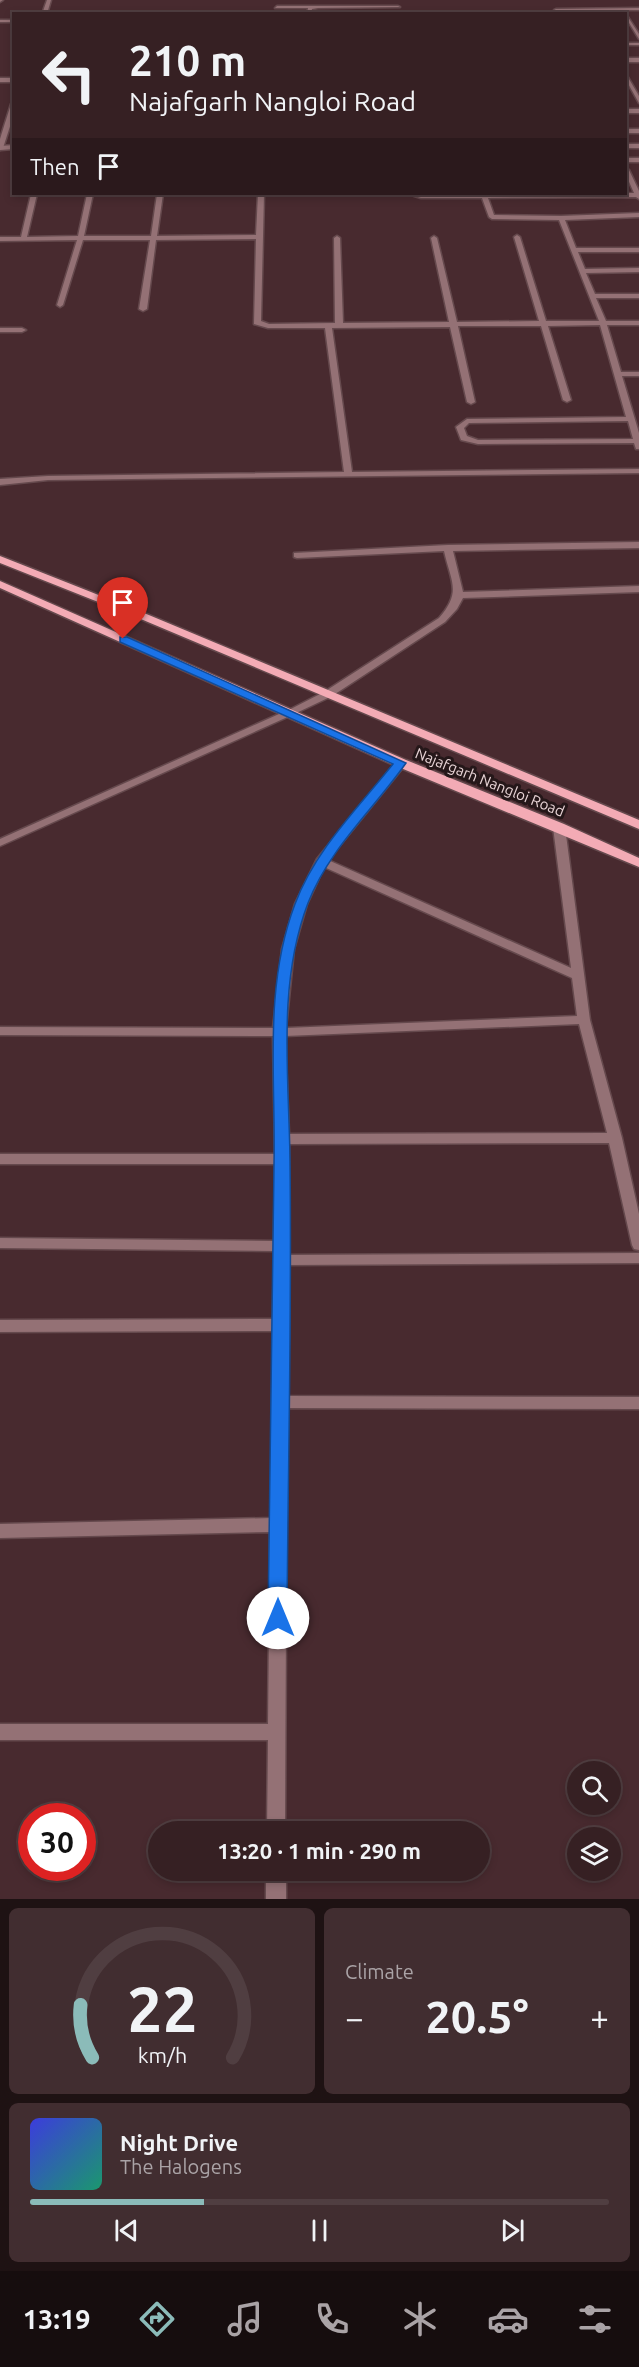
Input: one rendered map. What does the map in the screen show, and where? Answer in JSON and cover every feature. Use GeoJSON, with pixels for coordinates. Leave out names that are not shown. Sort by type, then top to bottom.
{"type":"FeatureCollection","features":[{"type":"Feature","properties":{"kind":"main road","name":"Najafgarh Nangloi Road"},"geometry":{"type":"LineString","coordinates":[[0,559],[639,825]]}},
{"type":"Feature","properties":{"kind":"main road","name":"Najafgarh Nangloi Road"},"geometry":{"type":"LineString","coordinates":[[0,584],[400,763],[559,827],[639,863]]}},
{"type":"Feature","properties":{"kind":"street"},"geometry":{"type":"LineString","coordinates":[[316,0],[316,7]]}},
{"type":"Feature","properties":{"kind":"street"},"geometry":{"type":"LineString","coordinates":[[618,2],[623,12]]}},
{"type":"Feature","properties":{"kind":"street"},"geometry":{"type":"LineString","coordinates":[[277,7],[398,7]]}},
{"type":"Feature","properties":{"kind":"street"},"geometry":{"type":"LineString","coordinates":[[309,12],[316,7]]}},
{"type":"Feature","properties":{"kind":"street"},"geometry":{"type":"LineString","coordinates":[[556,10],[584,12]]}},
{"type":"Feature","properties":{"kind":"street"},"geometry":{"type":"LineString","coordinates":[[636,28],[639,38]]}},
{"type":"Feature","properties":{"kind":"street"},"geometry":{"type":"LineString","coordinates":[[628,76],[639,101]]}},
{"type":"Feature","properties":{"kind":"street"},"geometry":{"type":"LineString","coordinates":[[0,148],[12,117]]}},
{"type":"Feature","properties":{"kind":"street"},"geometry":{"type":"LineString","coordinates":[[416,195],[639,196],[627,172]]}},
{"type":"Feature","properties":{"kind":"street"},"geometry":{"type":"LineString","coordinates":[[24,238],[34,195]]}},
{"type":"Feature","properties":{"kind":"street"},"geometry":{"type":"LineString","coordinates":[[60,305],[81,237],[90,195]]}},
{"type":"Feature","properties":{"kind":"street"},"geometry":{"type":"LineString","coordinates":[[143,309],[160,195]]}},
{"type":"Feature","properties":{"kind":"street"},"geometry":{"type":"LineString","coordinates":[[261,195],[257,322],[268,326],[639,323]]}},
{"type":"Feature","properties":{"kind":"street"},"geometry":{"type":"LineString","coordinates":[[484,196],[492,217],[561,218],[639,215]]}},
{"type":"Feature","properties":{"kind":"street"},"geometry":{"type":"LineString","coordinates":[[561,218],[603,323],[634,424],[638,444],[478,442],[464,438],[460,427],[467,421],[634,424]]}},
{"type":"Feature","properties":{"kind":"street"},"geometry":{"type":"LineString","coordinates":[[0,239],[260,237]]}},
{"type":"Feature","properties":{"kind":"street"},"geometry":{"type":"LineString","coordinates":[[517,237],[567,400]]}},
{"type":"Feature","properties":{"kind":"street"},"geometry":{"type":"LineString","coordinates":[[337,238],[339,325]]}},
{"type":"Feature","properties":{"kind":"street"},"geometry":{"type":"LineString","coordinates":[[434,238],[471,402]]}},
{"type":"Feature","properties":{"kind":"street"},"geometry":{"type":"LineString","coordinates":[[574,250],[639,250]]}},
{"type":"Feature","properties":{"kind":"street"},"geometry":{"type":"LineString","coordinates":[[582,271],[639,270]]}},
{"type":"Feature","properties":{"kind":"street"},"geometry":{"type":"LineString","coordinates":[[592,297],[639,296]]}},
{"type":"Feature","properties":{"kind":"street"},"geometry":{"type":"LineString","coordinates":[[328,326],[348,474]]}},
{"type":"Feature","properties":{"kind":"street"},"geometry":{"type":"LineString","coordinates":[[0,330],[22,330]]}},
{"type":"Feature","properties":{"kind":"street"},"geometry":{"type":"LineString","coordinates":[[617,374],[639,374]]}},
{"type":"Feature","properties":{"kind":"street"},"geometry":{"type":"LineString","coordinates":[[0,482],[48,478],[639,471]]}},
{"type":"Feature","properties":{"kind":"street"},"geometry":{"type":"LineString","coordinates":[[297,555],[448,548],[639,545]]}},
{"type":"Feature","properties":{"kind":"street"},"geometry":{"type":"LineString","coordinates":[[0,843],[328,694],[442,620],[454,608],[459,594],[448,548]]}},
{"type":"Feature","properties":{"kind":"street"},"geometry":{"type":"LineString","coordinates":[[459,594],[639,589]]}},
{"type":"Feature","properties":{"kind":"street"},"geometry":{"type":"LineString","coordinates":[[276,1821],[282,1159],[279,1032],[288,949],[301,904],[321,861],[400,763]]}},
{"type":"Feature","properties":{"kind":"street"},"geometry":{"type":"LineString","coordinates":[[559,827],[584,1020],[615,1138],[639,1245]]}},
{"type":"Feature","properties":{"kind":"street"},"geometry":{"type":"LineString","coordinates":[[321,861],[577,975]]}},
{"type":"Feature","properties":{"kind":"street"},"geometry":{"type":"LineString","coordinates":[[0,1031],[279,1032],[584,1020]]}},
{"type":"Feature","properties":{"kind":"street"},"geometry":{"type":"LineString","coordinates":[[282,1139],[615,1138]]}},
{"type":"Feature","properties":{"kind":"street"},"geometry":{"type":"LineString","coordinates":[[0,1159],[282,1159]]}},
{"type":"Feature","properties":{"kind":"street"},"geometry":{"type":"LineString","coordinates":[[0,1243],[281,1253],[639,1258]]}},
{"type":"Feature","properties":{"kind":"street"},"geometry":{"type":"LineString","coordinates":[[0,1326],[280,1325]]}},
{"type":"Feature","properties":{"kind":"street"},"geometry":{"type":"LineString","coordinates":[[280,1402],[639,1403]]}},
{"type":"Feature","properties":{"kind":"street"},"geometry":{"type":"LineString","coordinates":[[0,1530],[278,1525]]}},
{"type":"Feature","properties":{"kind":"street"},"geometry":{"type":"LineString","coordinates":[[0,1732],[277,1732]]}},
{"type":"Feature","properties":{"kind":"street"},"geometry":{"type":"LineString","coordinates":[[276,1881],[276,1899]]}},
{"type":"Feature","properties":{"kind":"route"},"geometry":{"type":"LineString","coordinates":[[123,639],[400,763],[321,861],[301,904],[288,949],[279,1032],[282,1159],[278,1618]]}}]}
